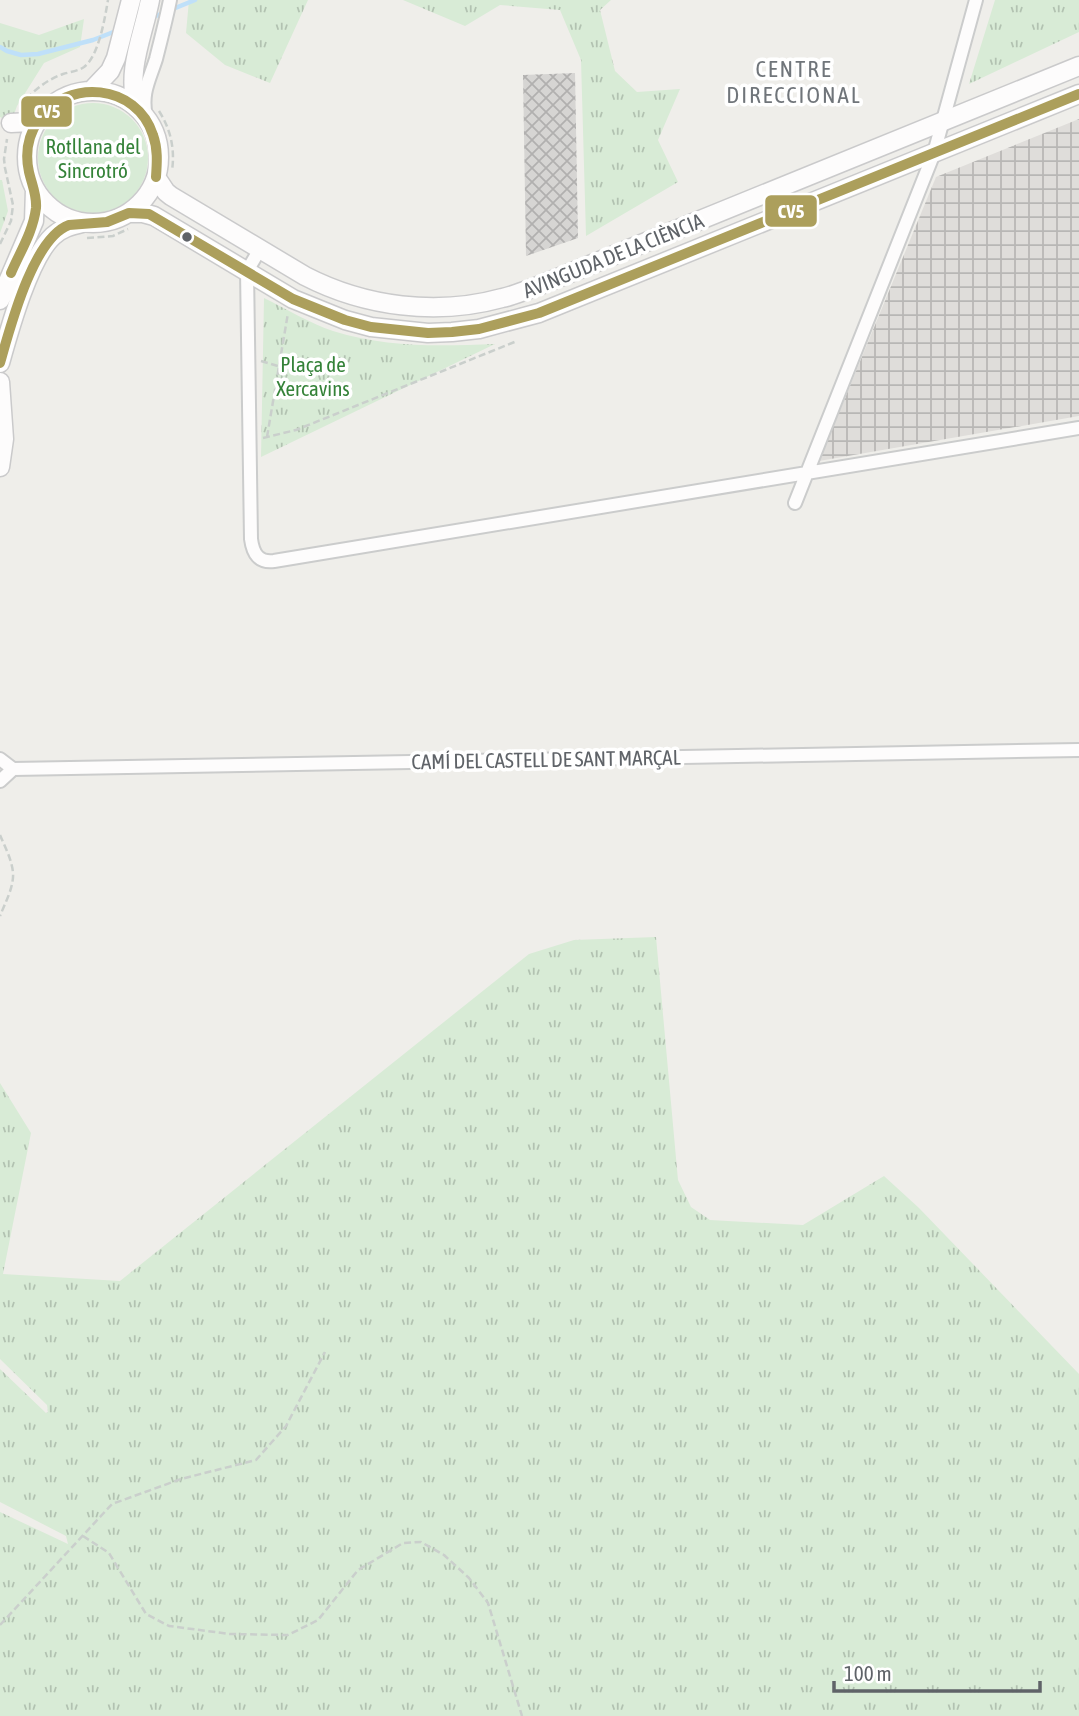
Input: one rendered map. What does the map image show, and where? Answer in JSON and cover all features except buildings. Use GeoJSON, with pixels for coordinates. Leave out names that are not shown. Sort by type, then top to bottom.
{"type":"FeatureCollection","features":[{"type":"Feature","properties":{"kind":"street"},"geometry":{"type":"LineString","coordinates":[[91,91],[110,71],[116,58],[131,0]]}},
{"type":"Feature","properties":{"kind":"street"},"geometry":{"type":"LineString","coordinates":[[146,110],[134,97],[132,72],[150,0]]}},
{"type":"Feature","properties":{"kind":"street"},"geometry":{"type":"LineString","coordinates":[[0,363],[20,300],[43,249],[54,234],[65,227],[84,231],[109,221],[131,220],[136,207],[164,175],[159,164],[153,129],[143,104],[170,0]]}},
{"type":"Feature","properties":{"kind":"street"},"geometry":{"type":"LineString","coordinates":[[795,503],[934,153],[975,0]]}},
{"type":"Feature","properties":{"kind":"street","name":"AVINGUDA DE LA CIÈNCIA"},"geometry":{"type":"LineString","coordinates":[[164,175],[166,192],[171,196],[311,279],[355,296],[406,306],[465,306],[502,299],[533,288],[1079,66]]}},
{"type":"Feature","properties":{"kind":"street"},"geometry":{"type":"LineString","coordinates":[[84,231],[55,212],[35,189],[28,170],[28,146],[32,131],[50,107],[76,93],[91,91],[115,95],[146,110]]}},
{"type":"Feature","properties":{"kind":"street","name":"AVINGUDA DE LA CIÈNCIA"},"geometry":{"type":"LineString","coordinates":[[131,220],[143,213],[154,216],[302,303],[345,320],[371,327],[428,333],[479,330],[539,313],[1079,94]]}},
{"type":"Feature","properties":{"kind":"street"},"geometry":{"type":"LineString","coordinates":[[9,121],[30,122],[40,118]]}},
{"type":"Feature","properties":{"kind":"street"},"geometry":{"type":"LineString","coordinates":[[9,121],[28,146]]}},
{"type":"Feature","properties":{"kind":"street"},"geometry":{"type":"LineString","coordinates":[[0,300],[34,221],[35,189]]}},
{"type":"Feature","properties":{"kind":"street"},"geometry":{"type":"LineString","coordinates":[[260,249],[247,271],[251,540],[254,553],[263,561],[1079,428]]}},
{"type":"Feature","properties":{"kind":"street"},"geometry":{"type":"LineString","coordinates":[[0,382],[4,439],[0,467]]}},
{"type":"Feature","properties":{"kind":"street","name":"CAMÍ DEL CASTELL DE SANT MARÇAL"},"geometry":{"type":"LineString","coordinates":[[13,769],[1079,750]]}},
{"type":"Feature","properties":{"kind":"street"},"geometry":{"type":"LineString","coordinates":[[0,759],[13,769],[0,781]]}},
{"type":"Feature","properties":{"kind":"path"},"geometry":{"type":"LineString","coordinates":[[0,243],[13,205],[4,159],[9,121],[34,91],[47,82],[84,67],[91,59],[108,0]]}},
{"type":"Feature","properties":{"kind":"path"},"geometry":{"type":"LineString","coordinates":[[146,110],[170,134],[173,160],[164,175]]}},
{"type":"Feature","properties":{"kind":"path"},"geometry":{"type":"LineString","coordinates":[[84,231],[113,236],[131,220]]}},
{"type":"Feature","properties":{"kind":"path"},"geometry":{"type":"LineString","coordinates":[[267,437],[288,313]]}},
{"type":"Feature","properties":{"kind":"path"},"geometry":{"type":"LineString","coordinates":[[256,438],[296,430],[517,341]]}},
{"type":"Feature","properties":{"kind":"path"},"geometry":{"type":"LineString","coordinates":[[255,359],[278,366]]}},
{"type":"Feature","properties":{"kind":"path"},"geometry":{"type":"LineString","coordinates":[[0,835],[13,875],[0,916]]}},
{"type":"Feature","properties":{"kind":"path"},"geometry":{"type":"LineString","coordinates":[[0,1625],[112,1504],[181,1479],[256,1460],[286,1426],[325,1352]]}},
{"type":"Feature","properties":{"kind":"path"},"geometry":{"type":"LineString","coordinates":[[83,1536],[109,1553],[146,1614],[169,1626],[230,1634],[288,1635],[318,1620],[358,1570],[403,1543],[421,1542],[444,1555],[469,1578],[488,1603],[522,1716]]}},
{"type":"Feature","properties":{"kind":"shaded area"},"geometry":{"type":"Polygon","coordinates":[[[1079,119],[1079,416],[819,461],[936,177],[1079,119]]]}},
{"type":"Feature","properties":{"kind":"green space"},"geometry":{"type":"Polygon","coordinates":[[[189,0],[308,0],[270,83],[225,65],[186,33],[189,0]]]}},
{"type":"Feature","properties":{"kind":"green space"},"geometry":{"type":"Polygon","coordinates":[[[403,0],[611,0],[600,10],[615,71],[637,92],[680,89],[658,140],[678,182],[586,236],[581,60],[560,10],[500,5],[465,26],[403,0]]]}},
{"type":"Feature","properties":{"kind":"green space"},"geometry":{"type":"Polygon","coordinates":[[[995,0],[1079,0],[1079,32],[969,84],[995,0]]]}},
{"type":"Feature","properties":{"kind":"green space"},"geometry":{"type":"Polygon","coordinates":[[[84,19],[80,47],[44,63],[17,106],[11,123],[0,117],[0,23],[39,35],[84,19]]]}},
{"type":"Feature","properties":{"kind":"green space","name":"Rotllana del Sincrotró"},"geometry":{"type":"Polygon","coordinates":[[[93,103],[114,107],[132,119],[144,137],[148,158],[144,179],[132,197],[114,209],[93,213],[72,209],[54,197],[42,179],[38,158],[42,137],[54,119],[72,107],[93,103]]]}},
{"type":"Feature","properties":{"kind":"green space"},"geometry":{"type":"Polygon","coordinates":[[[0,180],[8,211],[0,233],[0,180]]]}},
{"type":"Feature","properties":{"kind":"green space","name":"Plaça de Xercavins"},"geometry":{"type":"Polygon","coordinates":[[[264,298],[316,324],[353,337],[413,345],[495,344],[261,457],[264,298]]]}},
{"type":"Feature","properties":{"kind":"green space"},"geometry":{"type":"Polygon","coordinates":[[[656,937],[678,1180],[691,1207],[710,1220],[803,1225],[884,1176],[919,1208],[1079,1374],[1079,1716],[0,1716],[0,1512],[68,1544],[66,1536],[0,1502],[0,1369],[48,1412],[47,1405],[0,1359],[0,1083],[31,1133],[3,1274],[120,1281],[529,954],[574,940],[656,937]]]}},
{"type":"Feature","properties":{"kind":"waterway"},"geometry":{"type":"LineString","coordinates":[[151,18],[195,0]]}},
{"type":"Feature","properties":{"kind":"waterway"},"geometry":{"type":"LineString","coordinates":[[0,47],[21,55],[38,54],[93,40],[116,31]]}},
{"type":"Feature","properties":{"kind":"transit line","name":"CV5"},"geometry":{"type":"LineString","coordinates":[[11,273],[29,234],[36,208],[28,165],[30,139],[38,121],[51,107],[66,97],[100,92],[132,105],[145,118],[153,135],[157,161],[156,177]]}},
{"type":"Feature","properties":{"kind":"transit line","name":"CV5"},"geometry":{"type":"LineString","coordinates":[[0,363],[17,307],[34,265],[56,233],[69,225],[107,222],[129,213],[149,214],[293,299],[345,320],[371,327],[428,333],[479,329],[539,313],[1079,94]]}},
{"type":"Feature","properties":{"kind":"district","name":"CENTRE DIRECCIONAL"},"geometry":{"type":"Point","coordinates":[794,82]}}]}
